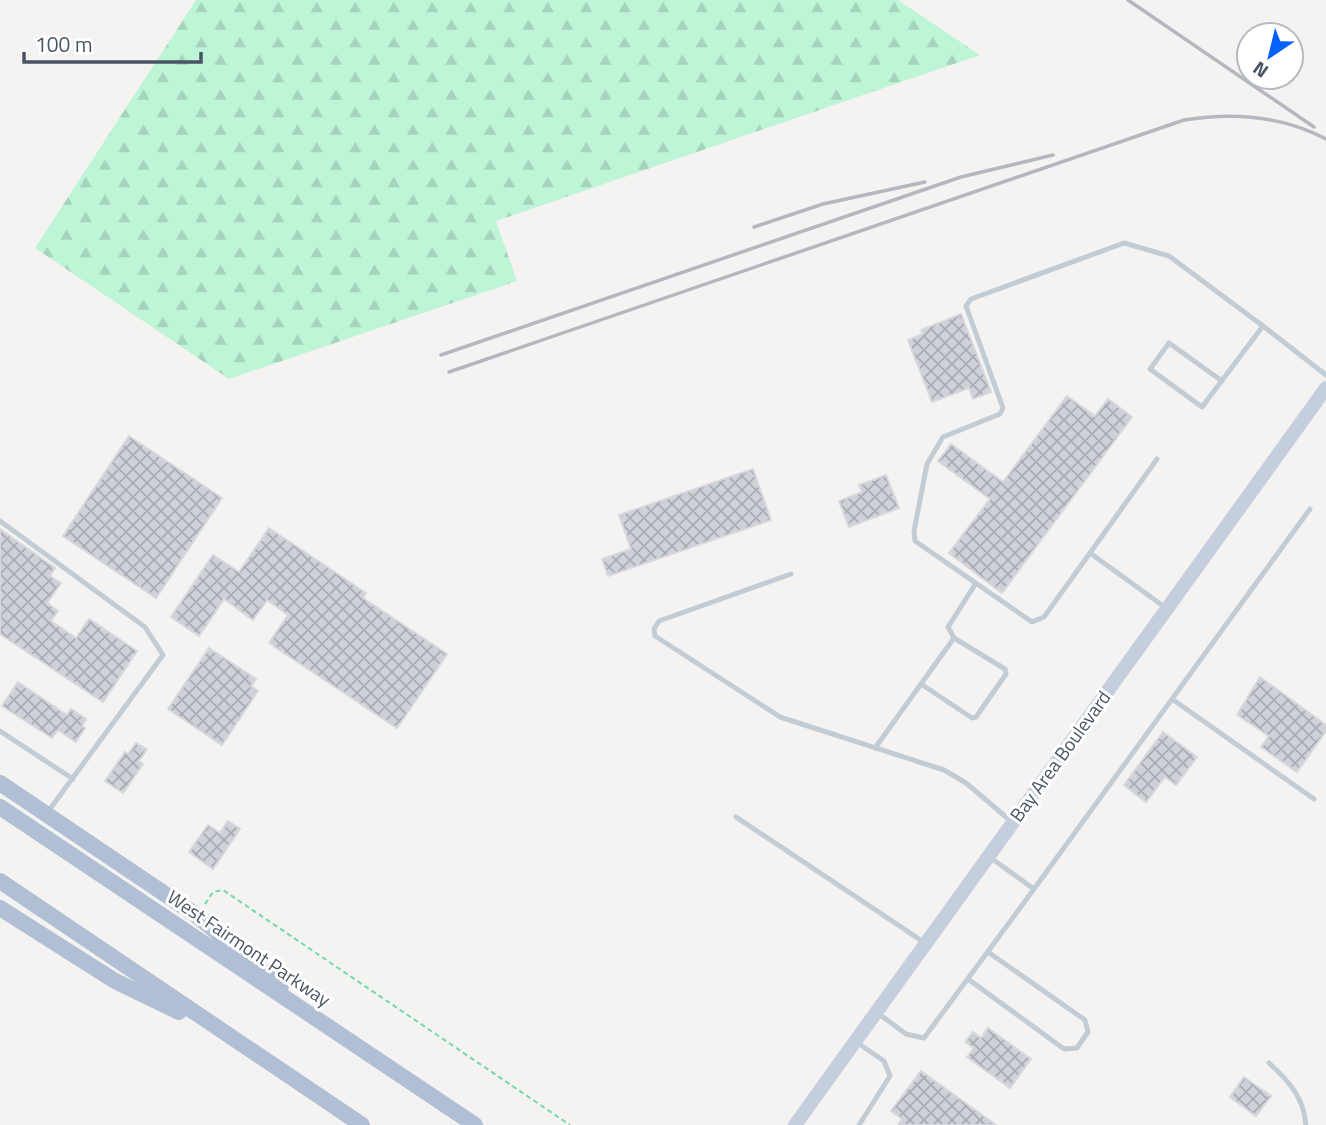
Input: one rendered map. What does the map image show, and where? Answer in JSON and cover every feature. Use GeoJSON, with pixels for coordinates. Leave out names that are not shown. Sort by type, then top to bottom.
{"type":"FeatureCollection","features":[{"type":"Feature","properties":{"kind":"main road","name":"Bay Area Boulevard"},"geometry":{"type":"LineString","coordinates":[[798,1125],[925,943],[1326,388]]}},
{"type":"Feature","properties":{"kind":"main road"},"geometry":{"type":"LineString","coordinates":[[0,783],[235,944],[328,1027]]}},
{"type":"Feature","properties":{"kind":"main road","name":"West Fairmont Parkway"},"geometry":{"type":"LineString","coordinates":[[0,807],[475,1125]]}},
{"type":"Feature","properties":{"kind":"main road"},"geometry":{"type":"LineString","coordinates":[[0,881],[362,1125]]}},
{"type":"Feature","properties":{"kind":"main road"},"geometry":{"type":"LineString","coordinates":[[0,908],[115,981],[227,1035]]}},
{"type":"Feature","properties":{"kind":"lane"},"geometry":{"type":"LineString","coordinates":[[1157,459],[1044,617],[1032,622],[915,541],[914,530],[927,464],[943,437],[1000,414],[1003,408],[966,306],[971,299],[1124,243],[1149,248],[1169,256],[1326,374]]}},
{"type":"Feature","properties":{"kind":"lane"},"geometry":{"type":"LineString","coordinates":[[1222,381],[1169,343],[1150,369],[1202,407],[1222,381],[1263,326]]}},
{"type":"Feature","properties":{"kind":"lane"},"geometry":{"type":"LineString","coordinates":[[876,1012],[906,1034],[924,1038],[1310,509]]}},
{"type":"Feature","properties":{"kind":"lane"},"geometry":{"type":"LineString","coordinates":[[0,521],[145,627],[163,655],[47,814]]}},
{"type":"Feature","properties":{"kind":"lane"},"geometry":{"type":"LineString","coordinates":[[1090,553],[1166,608]]}},
{"type":"Feature","properties":{"kind":"lane"},"geometry":{"type":"LineString","coordinates":[[790,574],[659,621],[654,629],[656,636],[727,685],[780,717],[944,770],[966,783],[1013,822]]}},
{"type":"Feature","properties":{"kind":"lane"},"geometry":{"type":"LineString","coordinates":[[954,638],[948,626],[976,583]]}},
{"type":"Feature","properties":{"kind":"lane"},"geometry":{"type":"LineString","coordinates":[[921,684],[972,718],[976,717],[1006,674],[1005,669],[958,637],[954,638]]}},
{"type":"Feature","properties":{"kind":"lane"},"geometry":{"type":"LineString","coordinates":[[875,748],[954,638]]}},
{"type":"Feature","properties":{"kind":"lane"},"geometry":{"type":"LineString","coordinates":[[1172,699],[1314,799]]}},
{"type":"Feature","properties":{"kind":"lane"},"geometry":{"type":"LineString","coordinates":[[0,731],[73,779]]}},
{"type":"Feature","properties":{"kind":"lane"},"geometry":{"type":"LineString","coordinates":[[736,817],[925,943]]}},
{"type":"Feature","properties":{"kind":"lane"},"geometry":{"type":"LineString","coordinates":[[988,856],[1034,889]]}},
{"type":"Feature","properties":{"kind":"lane"},"geometry":{"type":"LineString","coordinates":[[968,979],[1065,1049],[1077,1048],[1088,1032],[1086,1020],[988,952]]}},
{"type":"Feature","properties":{"kind":"lane"},"geometry":{"type":"LineString","coordinates":[[855,1041],[884,1061],[890,1076],[859,1125]]}},
{"type":"Feature","properties":{"kind":"lane"},"geometry":{"type":"LineString","coordinates":[[1269,1063],[1296,1092],[1305,1109],[1306,1125]]}},
{"type":"Feature","properties":{"kind":"path"},"geometry":{"type":"LineString","coordinates":[[196,915],[213,892],[222,890],[570,1125]]}},
{"type":"Feature","properties":{"kind":"green space"},"geometry":{"type":"Polygon","coordinates":[[[196,0],[898,0],[980,55],[496,221],[517,281],[229,379],[35,248],[196,0]]]}},
{"type":"Feature","properties":{"kind":"building"},"geometry":{"type":"Polygon","coordinates":[[[961,314],[991,392],[973,399],[969,388],[932,402],[908,340],[923,334],[921,330],[961,314]]]}},
{"type":"Feature","properties":{"kind":"building"},"geometry":{"type":"Polygon","coordinates":[[[1067,396],[1095,416],[1108,399],[1132,417],[1002,593],[949,553],[990,499],[938,461],[951,444],[1003,482],[1067,396]]]}},
{"type":"Feature","properties":{"kind":"building"},"geometry":{"type":"Polygon","coordinates":[[[129,436],[222,498],[156,598],[63,536],[129,436]]]}},
{"type":"Feature","properties":{"kind":"building"},"geometry":{"type":"Polygon","coordinates":[[[753,469],[771,520],[608,576],[602,559],[631,549],[619,515],[753,469]]]}},
{"type":"Feature","properties":{"kind":"building"},"geometry":{"type":"Polygon","coordinates":[[[886,475],[899,508],[849,527],[839,501],[862,492],[859,485],[886,475]]]}},
{"type":"Feature","properties":{"kind":"building"},"geometry":{"type":"Polygon","coordinates":[[[269,528],[366,593],[363,598],[447,654],[397,728],[269,643],[288,615],[267,600],[253,620],[224,599],[199,636],[171,617],[213,555],[239,572],[269,528]]]}},
{"type":"Feature","properties":{"kind":"building"},"geometry":{"type":"Polygon","coordinates":[[[0,529],[55,568],[50,576],[61,583],[47,603],[58,611],[51,621],[76,638],[89,619],[137,651],[103,702],[0,634],[0,529]]]}},
{"type":"Feature","properties":{"kind":"building"},"geometry":{"type":"Polygon","coordinates":[[[209,648],[256,679],[251,686],[258,691],[222,745],[168,709],[209,648]]]}},
{"type":"Feature","properties":{"kind":"building"},"geometry":{"type":"Polygon","coordinates":[[[1260,677],[1326,725],[1326,731],[1297,772],[1261,747],[1269,736],[1237,715],[1260,677]]]}},
{"type":"Feature","properties":{"kind":"building"},"geometry":{"type":"Polygon","coordinates":[[[18,682],[67,715],[71,709],[86,719],[82,726],[85,728],[76,742],[58,730],[52,738],[2,706],[18,682]]]}},
{"type":"Feature","properties":{"kind":"building"},"geometry":{"type":"Polygon","coordinates":[[[1163,732],[1197,757],[1176,785],[1165,777],[1146,802],[1124,785],[1163,732]]]}},
{"type":"Feature","properties":{"kind":"building"},"geometry":{"type":"Polygon","coordinates":[[[136,743],[147,749],[139,761],[143,764],[123,793],[105,781],[125,752],[128,754],[136,743]]]}},
{"type":"Feature","properties":{"kind":"building"},"geometry":{"type":"Polygon","coordinates":[[[228,821],[240,829],[213,869],[189,852],[208,825],[220,833],[228,821]]]}},
{"type":"Feature","properties":{"kind":"building"},"geometry":{"type":"Polygon","coordinates":[[[988,1028],[1031,1059],[1010,1088],[967,1057],[974,1048],[965,1042],[973,1032],[981,1038],[988,1028]]]}},
{"type":"Feature","properties":{"kind":"building"},"geometry":{"type":"Polygon","coordinates":[[[921,1071],[996,1125],[898,1125],[902,1119],[891,1111],[921,1071]]]}},
{"type":"Feature","properties":{"kind":"building"},"geometry":{"type":"Polygon","coordinates":[[[1244,1077],[1271,1096],[1256,1116],[1230,1097],[1244,1077]]]}},
{"type":"Feature","properties":{"kind":"railway"},"geometry":{"type":"LineString","coordinates":[[1128,0],[1314,127]]}},
{"type":"Feature","properties":{"kind":"railway"},"geometry":{"type":"LineString","coordinates":[[449,372],[1184,120],[1221,116],[1257,118],[1292,125],[1326,139]]}},
{"type":"Feature","properties":{"kind":"railway"},"geometry":{"type":"LineString","coordinates":[[441,355],[961,177],[1053,155]]}},
{"type":"Feature","properties":{"kind":"railway"},"geometry":{"type":"LineString","coordinates":[[754,227],[823,204],[925,182]]}}]}
